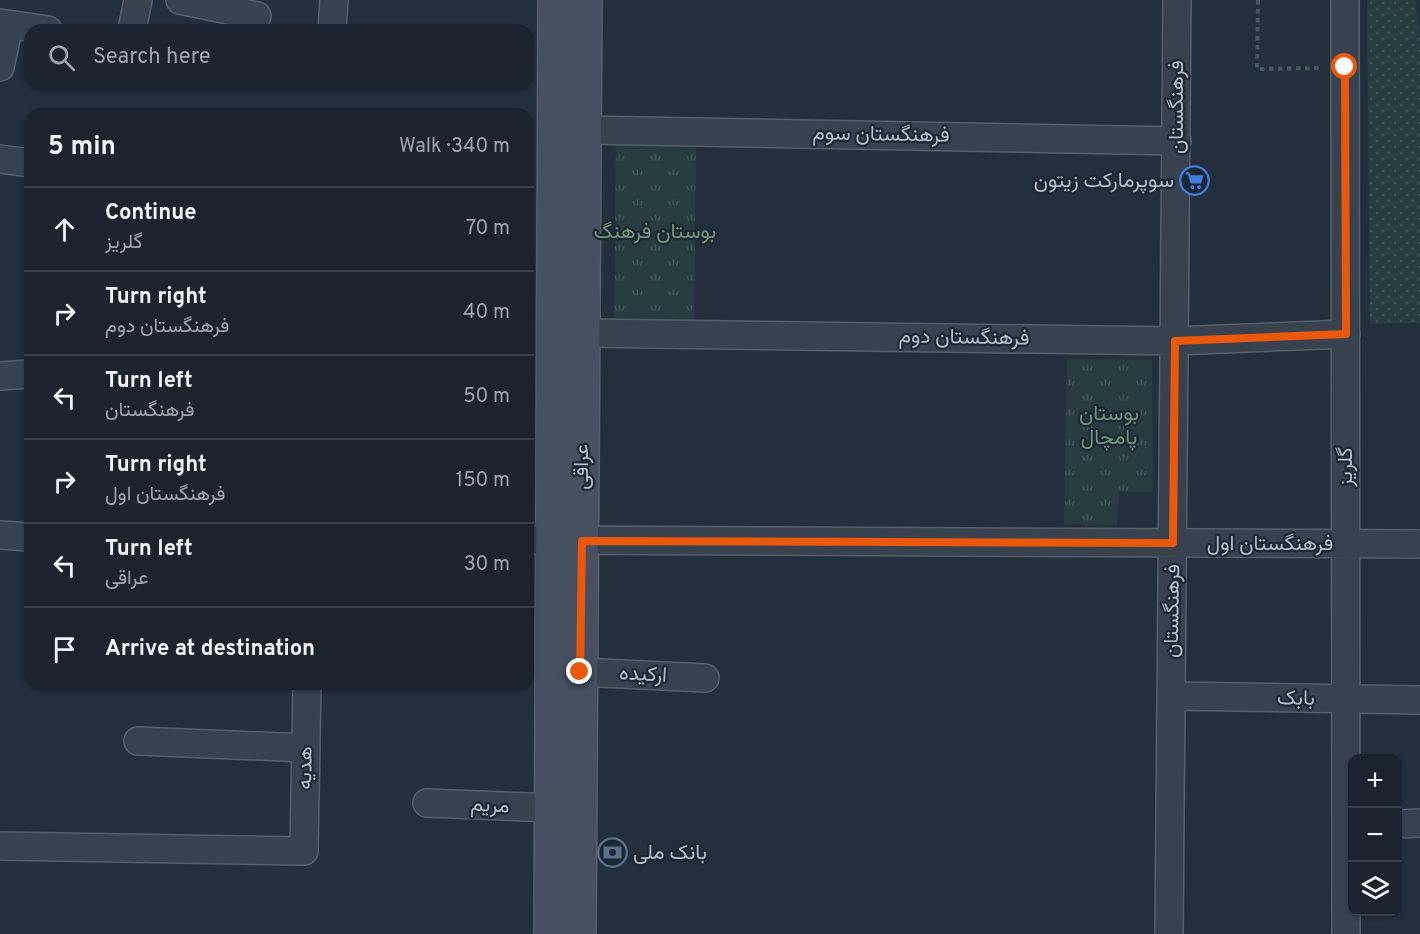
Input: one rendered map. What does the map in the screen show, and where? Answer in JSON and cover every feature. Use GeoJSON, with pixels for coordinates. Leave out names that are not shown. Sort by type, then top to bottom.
{"type":"FeatureCollection","features":[{"type":"Feature","properties":{"kind":"main road","name":"عراقی"},"geometry":{"type":"LineString","coordinates":[[551,934],[555,0]]}},
{"type":"Feature","properties":{"kind":"main road","name":"عراقی"},"geometry":{"type":"LineString","coordinates":[[579,934],[580,672],[554,540],[583,333],[585,0]]}},
{"type":"Feature","properties":{"kind":"street"},"geometry":{"type":"LineString","coordinates":[[133,24],[138,0]]}},
{"type":"Feature","properties":{"kind":"street"},"geometry":{"type":"LineString","coordinates":[[180,0],[257,15]]}},
{"type":"Feature","properties":{"kind":"street"},"geometry":{"type":"LineString","coordinates":[[332,24],[334,0]]}},
{"type":"Feature","properties":{"kind":"street","name":"فرهنگستان"},"geometry":{"type":"LineString","coordinates":[[1169,934],[1177,0]]}},
{"type":"Feature","properties":{"kind":"street","name":"گلریز"},"geometry":{"type":"LineString","coordinates":[[1345,0],[1346,701],[1349,808]]}},
{"type":"Feature","properties":{"kind":"street"},"geometry":{"type":"LineString","coordinates":[[0,67],[4,24],[24,27]]}},
{"type":"Feature","properties":{"kind":"street","name":"فرهنگستان سوم"},"geometry":{"type":"LineString","coordinates":[[584,130],[1177,141]]}},
{"type":"Feature","properties":{"kind":"street"},"geometry":{"type":"LineString","coordinates":[[0,159],[24,162]]}},
{"type":"Feature","properties":{"kind":"street","name":"فرهنگستان دوم"},"geometry":{"type":"LineString","coordinates":[[583,333],[1175,341],[1346,334]]}},
{"type":"Feature","properties":{"kind":"street"},"geometry":{"type":"LineString","coordinates":[[0,376],[24,374]]}},
{"type":"Feature","properties":{"kind":"street"},"geometry":{"type":"LineString","coordinates":[[0,535],[24,537]]}},
{"type":"Feature","properties":{"kind":"street","name":"فرهنگستان اول"},"geometry":{"type":"LineString","coordinates":[[554,540],[1420,544]]}},
{"type":"Feature","properties":{"kind":"street","name":"ارکیده"},"geometry":{"type":"LineString","coordinates":[[580,672],[705,678]]}},
{"type":"Feature","properties":{"kind":"street","name":"هدیه"},"geometry":{"type":"LineString","coordinates":[[0,846],[304,851],[307,690]]}},
{"type":"Feature","properties":{"kind":"street","name":"بابک"},"geometry":{"type":"LineString","coordinates":[[1172,696],[1346,701],[1420,700]]}},
{"type":"Feature","properties":{"kind":"street"},"geometry":{"type":"LineString","coordinates":[[138,741],[306,748]]}},
{"type":"Feature","properties":{"kind":"street","name":"مریم"},"geometry":{"type":"LineString","coordinates":[[427,803],[552,808]]}},
{"type":"Feature","properties":{"kind":"street"},"geometry":{"type":"LineString","coordinates":[[1402,824],[1420,823]]}},
{"type":"Feature","properties":{"kind":"street","name":"گلریز"},"geometry":{"type":"LineString","coordinates":[[1346,934],[1348,861]]}},
{"type":"Feature","properties":{"kind":"path"},"geometry":{"type":"LineString","coordinates":[[1258,0],[1257,69],[1345,67]]}},
{"type":"Feature","properties":{"kind":"green space"},"geometry":{"type":"Polygon","coordinates":[[[1367,0],[1415,0],[1420,38],[1420,323],[1370,324],[1367,0]]]}},
{"type":"Feature","properties":{"kind":"green space","name":"بوستان فرهنگ"},"geometry":{"type":"Polygon","coordinates":[[[616,142],[696,143],[694,323],[614,322],[616,142]]]}},
{"type":"Feature","properties":{"kind":"green space","name":"بوستان پامچال"},"geometry":{"type":"Polygon","coordinates":[[[1067,359],[1152,360],[1153,492],[1119,492],[1117,525],[1064,524],[1067,359]]]}},
{"type":"Feature","properties":{"kind":"place","name":"سوپرمارکت زیتون"},"geometry":{"type":"Point","coordinates":[1195,181]}},
{"type":"Feature","properties":{"kind":"place","name":"بانک ملی"},"geometry":{"type":"Point","coordinates":[612,853]}},
{"type":"Feature","properties":{"kind":"route"},"geometry":{"type":"LineString","coordinates":[[580,672],[582,541],[1173,543],[1175,341],[1346,334],[1345,67]]}}]}
